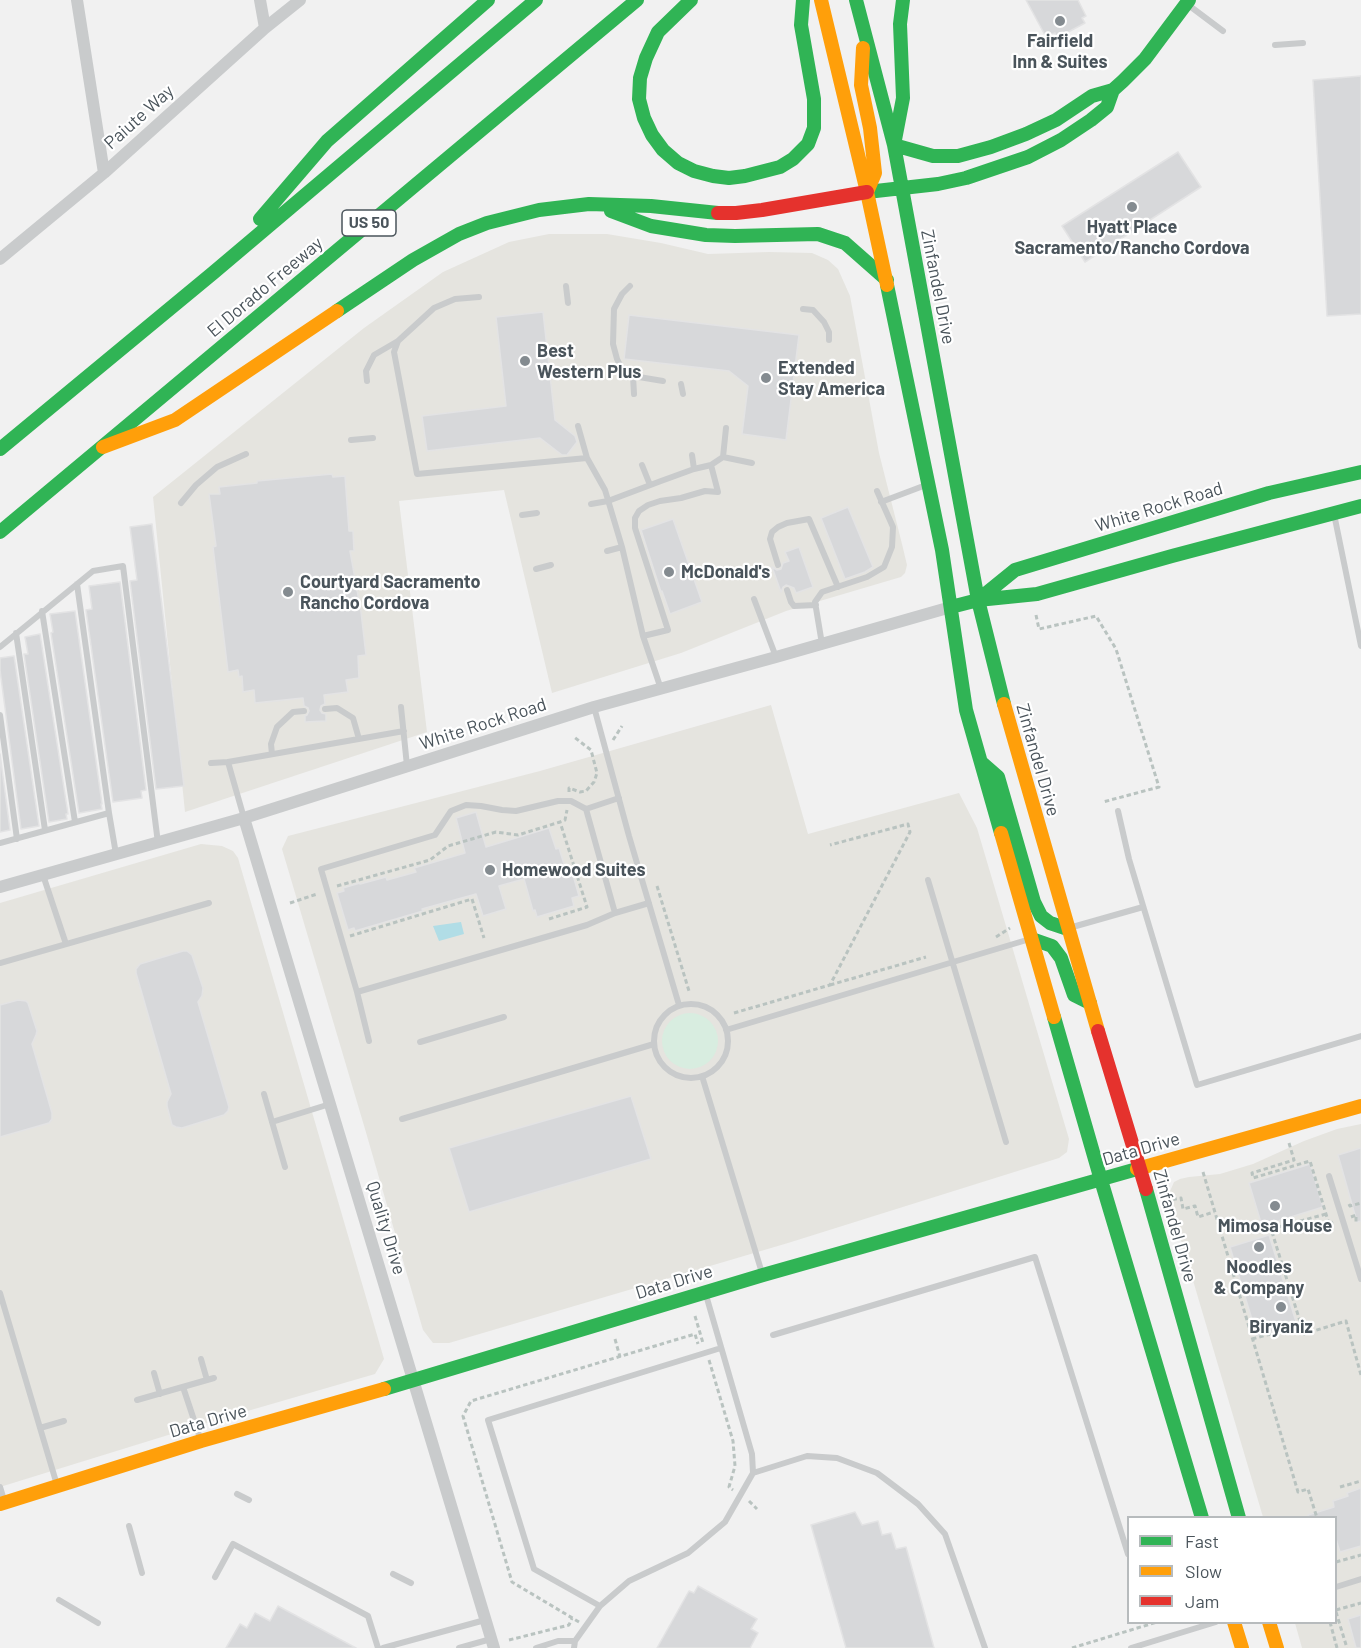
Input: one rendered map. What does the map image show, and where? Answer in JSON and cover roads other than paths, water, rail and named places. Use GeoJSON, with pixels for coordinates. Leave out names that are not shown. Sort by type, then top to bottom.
{"type":"FeatureCollection","features":[{"type":"Feature","properties":{"kind":"main road"},"geometry":{"type":"LineString","coordinates":[[213,273],[327,141],[488,0]]}},
{"type":"Feature","properties":{"kind":"main road"},"geometry":{"type":"LineString","coordinates":[[0,449],[213,273],[536,0]]}},
{"type":"Feature","properties":{"kind":"main road","name":"El Dorado Freeway"},"geometry":{"type":"LineString","coordinates":[[0,532],[637,0]]}},
{"type":"Feature","properties":{"kind":"main road"},"geometry":{"type":"LineString","coordinates":[[691,0],[658,32],[640,78],[639,99],[652,135],[663,150],[678,163],[694,171],[729,178],[780,167],[794,159],[808,144],[814,128],[814,99],[801,25],[803,0]]}},
{"type":"Feature","properties":{"kind":"main road"},"geometry":{"type":"LineString","coordinates":[[821,0],[887,280],[929,484],[942,550],[966,710],[1101,1180],[1201,1516]]}},
{"type":"Feature","properties":{"kind":"main road","name":"Zinfandel Drive"},"geometry":{"type":"LineString","coordinates":[[856,0],[894,145],[978,600],[1013,738],[1140,1168],[1238,1516]]}},
{"type":"Feature","properties":{"kind":"main road"},"geometry":{"type":"LineString","coordinates":[[903,0],[900,33],[903,98],[894,145],[933,156],[958,156],[1026,134],[1056,120],[1092,96],[1113,90]]}},
{"type":"Feature","properties":{"kind":"main road"},"geometry":{"type":"LineString","coordinates":[[103,447],[175,420],[412,260],[459,234],[487,223],[539,210],[589,204],[651,206],[711,213],[762,210],[867,192],[938,184],[966,178],[1028,157],[1061,140],[1107,107],[1113,90],[1145,59],[1188,2]]}},
{"type":"Feature","properties":{"kind":"main road"},"geometry":{"type":"LineString","coordinates":[[863,29],[861,85],[870,128],[875,172],[867,192]]}},
{"type":"Feature","properties":{"kind":"main road"},"geometry":{"type":"LineString","coordinates":[[589,204],[651,226],[706,235],[818,234],[845,243],[887,280]]}},
{"type":"Feature","properties":{"kind":"main road","name":"White Rock Road"},"geometry":{"type":"LineString","coordinates":[[978,600],[1015,570],[1269,493],[1361,472]]}},
{"type":"Feature","properties":{"kind":"main road","name":"White Rock Road"},"geometry":{"type":"LineString","coordinates":[[951,607],[978,600],[1037,594],[1361,506]]}},
{"type":"Feature","properties":{"kind":"main road"},"geometry":{"type":"LineString","coordinates":[[981,763],[998,777],[1034,902],[1041,916],[1050,923],[1068,929]]}},
{"type":"Feature","properties":{"kind":"main road"},"geometry":{"type":"LineString","coordinates":[[1032,939],[1052,946],[1061,958],[1074,995],[1090,1003]]}},
{"type":"Feature","properties":{"kind":"main road","name":"Data Drive"},"geometry":{"type":"LineString","coordinates":[[2,1503],[201,1441],[763,1275],[1361,1106]]}},
{"type":"Feature","properties":{"kind":"main road"},"geometry":{"type":"LineString","coordinates":[[1234,1624],[1242,1648]]}},
{"type":"Feature","properties":{"kind":"main road"},"geometry":{"type":"LineString","coordinates":[[1269,1624],[1277,1648]]}},
{"type":"Feature","properties":{"kind":"street"},"geometry":{"type":"LineString","coordinates":[[77,0],[104,173]]}},
{"type":"Feature","properties":{"kind":"street"},"geometry":{"type":"LineString","coordinates":[[260,0],[264,28]]}},
{"type":"Feature","properties":{"kind":"street","name":"Paiute Way"},"geometry":{"type":"LineString","coordinates":[[0,259],[104,173],[264,28],[300,0]]}},
{"type":"Feature","properties":{"kind":"street","name":"White Rock Road"},"geometry":{"type":"LineString","coordinates":[[0,887],[244,818],[594,707],[951,607]]}},
{"type":"Feature","properties":{"kind":"street","name":"Quality Drive"},"geometry":{"type":"LineString","coordinates":[[244,818],[493,1643]]}},
{"type":"Feature","properties":{"kind":"lane"},"geometry":{"type":"LineString","coordinates":[[1188,2],[1223,31]]}},
{"type":"Feature","properties":{"kind":"lane"},"geometry":{"type":"LineString","coordinates":[[1275,45],[1303,43]]}},
{"type":"Feature","properties":{"kind":"lane"},"geometry":{"type":"LineString","coordinates":[[566,286],[568,303]]}},
{"type":"Feature","properties":{"kind":"lane"},"geometry":{"type":"LineString","coordinates":[[630,286],[622,294],[614,309],[613,344],[616,358],[621,367],[633,376],[663,381]]}},
{"type":"Feature","properties":{"kind":"lane"},"geometry":{"type":"LineString","coordinates":[[367,381],[366,371],[374,355],[398,341],[434,308],[454,299],[479,297]]}},
{"type":"Feature","properties":{"kind":"lane"},"geometry":{"type":"LineString","coordinates":[[802,309],[813,310],[824,322],[829,332],[829,340]]}},
{"type":"Feature","properties":{"kind":"lane"},"geometry":{"type":"LineString","coordinates":[[398,341],[394,352],[417,474],[587,458]]}},
{"type":"Feature","properties":{"kind":"lane"},"geometry":{"type":"LineString","coordinates":[[633,376],[634,394]]}},
{"type":"Feature","properties":{"kind":"lane"},"geometry":{"type":"LineString","coordinates":[[681,384],[683,394]]}},
{"type":"Feature","properties":{"kind":"lane"},"geometry":{"type":"LineString","coordinates":[[578,426],[587,458],[605,490],[622,547],[643,636],[661,689]]}},
{"type":"Feature","properties":{"kind":"lane"},"geometry":{"type":"LineString","coordinates":[[723,457],[726,428]]}},
{"type":"Feature","properties":{"kind":"lane"},"geometry":{"type":"LineString","coordinates":[[351,440],[373,438]]}},
{"type":"Feature","properties":{"kind":"lane"},"geometry":{"type":"LineString","coordinates":[[181,502],[217,467],[246,454]]}},
{"type":"Feature","properties":{"kind":"lane"},"geometry":{"type":"LineString","coordinates":[[692,455],[694,469]]}},
{"type":"Feature","properties":{"kind":"lane"},"geometry":{"type":"LineString","coordinates":[[591,504],[608,501],[694,469],[711,465],[723,457],[752,463]]}},
{"type":"Feature","properties":{"kind":"lane"},"geometry":{"type":"LineString","coordinates":[[642,465],[650,485]]}},
{"type":"Feature","properties":{"kind":"lane"},"geometry":{"type":"LineString","coordinates":[[643,636],[668,630],[635,528],[635,518],[639,511],[660,501],[705,491],[718,492],[711,465]]}},
{"type":"Feature","properties":{"kind":"lane"},"geometry":{"type":"LineString","coordinates":[[881,502],[929,484]]}},
{"type":"Feature","properties":{"kind":"lane"},"geometry":{"type":"LineString","coordinates":[[822,644],[815,602],[822,592],[867,577],[884,567],[892,547],[893,527],[877,491]]}},
{"type":"Feature","properties":{"kind":"lane"},"geometry":{"type":"LineString","coordinates":[[522,515],[537,513]]}},
{"type":"Feature","properties":{"kind":"lane"},"geometry":{"type":"LineString","coordinates":[[1334,513],[1361,646]]}},
{"type":"Feature","properties":{"kind":"lane"},"geometry":{"type":"LineString","coordinates":[[778,565],[770,539],[772,532],[787,523],[809,519],[838,587]]}},
{"type":"Feature","properties":{"kind":"lane"},"geometry":{"type":"LineString","coordinates":[[607,551],[622,547]]}},
{"type":"Feature","properties":{"kind":"lane"},"geometry":{"type":"LineString","coordinates":[[536,569],[551,565]]}},
{"type":"Feature","properties":{"kind":"lane"},"geometry":{"type":"LineString","coordinates":[[0,647],[93,571],[123,566],[158,843]]}},
{"type":"Feature","properties":{"kind":"lane"},"geometry":{"type":"LineString","coordinates":[[77,584],[116,855]]}},
{"type":"Feature","properties":{"kind":"lane"},"geometry":{"type":"LineString","coordinates":[[787,590],[790,602],[794,606],[816,605]]}},
{"type":"Feature","properties":{"kind":"lane"},"geometry":{"type":"LineString","coordinates":[[754,599],[776,657]]}},
{"type":"Feature","properties":{"kind":"lane"},"geometry":{"type":"LineString","coordinates":[[42,611],[75,822]]}},
{"type":"Feature","properties":{"kind":"lane"},"geometry":{"type":"LineString","coordinates":[[16,633],[45,830]]}},
{"type":"Feature","properties":{"kind":"lane"},"geometry":{"type":"LineString","coordinates":[[401,707],[407,766]]}},
{"type":"Feature","properties":{"kind":"lane"},"geometry":{"type":"LineString","coordinates":[[594,707],[679,1005]]}},
{"type":"Feature","properties":{"kind":"lane"},"geometry":{"type":"LineString","coordinates":[[325,709],[337,708],[353,718],[359,739]]}},
{"type":"Feature","properties":{"kind":"lane"},"geometry":{"type":"LineString","coordinates":[[272,754],[271,744],[277,727],[293,712],[304,711]]}},
{"type":"Feature","properties":{"kind":"lane"},"geometry":{"type":"LineString","coordinates":[[0,715],[17,838]]}},
{"type":"Feature","properties":{"kind":"lane"},"geometry":{"type":"LineString","coordinates":[[211,763],[404,731]]}},
{"type":"Feature","properties":{"kind":"lane"},"geometry":{"type":"LineString","coordinates":[[228,762],[244,818]]}},
{"type":"Feature","properties":{"kind":"lane"},"geometry":{"type":"LineString","coordinates":[[369,1041],[321,870],[435,835],[451,811],[466,806],[516,811],[558,801],[568,801],[586,809],[619,798]]}},
{"type":"Feature","properties":{"kind":"lane"},"geometry":{"type":"LineString","coordinates":[[586,809],[615,912]]}},
{"type":"Feature","properties":{"kind":"lane"},"geometry":{"type":"LineString","coordinates":[[1118,811],[1129,859],[1197,1085],[1361,1036]]}},
{"type":"Feature","properties":{"kind":"lane"},"geometry":{"type":"LineString","coordinates":[[0,843],[109,813]]}},
{"type":"Feature","properties":{"kind":"lane"},"geometry":{"type":"LineString","coordinates":[[43,875],[66,944]]}},
{"type":"Feature","properties":{"kind":"lane"},"geometry":{"type":"LineString","coordinates":[[928,880],[1006,1142]]}},
{"type":"Feature","properties":{"kind":"lane"},"geometry":{"type":"LineString","coordinates":[[0,963],[209,903]]}},
{"type":"Feature","properties":{"kind":"lane"},"geometry":{"type":"LineString","coordinates":[[357,992],[587,925],[615,912],[649,903]]}},
{"type":"Feature","properties":{"kind":"lane"},"geometry":{"type":"LineString","coordinates":[[1068,929],[1143,907]]}},
{"type":"Feature","properties":{"kind":"lane"},"geometry":{"type":"LineString","coordinates":[[726,1029],[1032,939]]}},
{"type":"Feature","properties":{"kind":"lane"},"geometry":{"type":"LineString","coordinates":[[694,1004],[708,1008],[719,1017],[726,1029],[728,1044],[724,1058],[715,1069],[702,1076],[687,1078],[674,1074],[662,1065],[655,1052],[653,1038],[658,1024],[667,1012],[679,1005],[694,1004]]}},
{"type":"Feature","properties":{"kind":"lane"},"geometry":{"type":"LineString","coordinates":[[420,1042],[504,1017]]}},
{"type":"Feature","properties":{"kind":"lane"},"geometry":{"type":"LineString","coordinates":[[402,1119],[654,1044]]}},
{"type":"Feature","properties":{"kind":"lane"},"geometry":{"type":"LineString","coordinates":[[702,1076],[763,1275]]}},
{"type":"Feature","properties":{"kind":"lane"},"geometry":{"type":"LineString","coordinates":[[264,1094],[285,1167]]}},
{"type":"Feature","properties":{"kind":"lane"},"geometry":{"type":"LineString","coordinates":[[273,1122],[330,1104]]}},
{"type":"Feature","properties":{"kind":"lane"},"geometry":{"type":"LineString","coordinates":[[1329,1176],[1361,1278]]}},
{"type":"Feature","properties":{"kind":"lane"},"geometry":{"type":"LineString","coordinates":[[773,1335],[1035,1257],[1127,1551]]}},
{"type":"Feature","properties":{"kind":"lane"},"geometry":{"type":"LineString","coordinates":[[536,1648],[558,1641],[575,1645],[600,1606],[629,1581],[688,1553],[725,1522],[753,1473],[752,1454],[705,1292]]}},
{"type":"Feature","properties":{"kind":"lane"},"geometry":{"type":"LineString","coordinates":[[0,1293],[57,1486]]}},
{"type":"Feature","properties":{"kind":"lane"},"geometry":{"type":"LineString","coordinates":[[600,1606],[534,1569],[488,1420],[721,1348]]}},
{"type":"Feature","properties":{"kind":"lane"},"geometry":{"type":"LineString","coordinates":[[137,1400],[211,1379],[201,1359]]}},
{"type":"Feature","properties":{"kind":"lane"},"geometry":{"type":"LineString","coordinates":[[154,1373],[160,1394]]}},
{"type":"Feature","properties":{"kind":"lane"},"geometry":{"type":"LineString","coordinates":[[183,1387],[201,1441]]}},
{"type":"Feature","properties":{"kind":"lane"},"geometry":{"type":"LineString","coordinates":[[40,1428],[64,1421]]}},
{"type":"Feature","properties":{"kind":"lane"},"geometry":{"type":"LineString","coordinates":[[753,1473],[807,1456],[837,1458],[877,1473],[885,1479],[918,1504],[945,1534],[985,1648]]}},
{"type":"Feature","properties":{"kind":"lane"},"geometry":{"type":"LineString","coordinates":[[0,1486],[2,1503]]}},
{"type":"Feature","properties":{"kind":"lane"},"geometry":{"type":"LineString","coordinates":[[237,1494],[249,1500]]}},
{"type":"Feature","properties":{"kind":"lane"},"geometry":{"type":"LineString","coordinates":[[129,1526],[142,1573]]}},
{"type":"Feature","properties":{"kind":"lane"},"geometry":{"type":"LineString","coordinates":[[215,1577],[233,1544],[368,1616],[378,1648]]}},
{"type":"Feature","properties":{"kind":"lane"},"geometry":{"type":"LineString","coordinates":[[393,1574],[411,1583]]}},
{"type":"Feature","properties":{"kind":"lane"},"geometry":{"type":"LineString","coordinates":[[1337,1586],[1361,1579]]}},
{"type":"Feature","properties":{"kind":"lane"},"geometry":{"type":"LineString","coordinates":[[59,1600],[98,1623]]}},
{"type":"Feature","properties":{"kind":"lane"},"geometry":{"type":"LineString","coordinates":[[383,1648],[485,1620]]}},
{"type":"Feature","properties":{"kind":"lane"},"geometry":{"type":"LineString","coordinates":[[1131,1648],[1213,1624]]}},
{"type":"Feature","properties":{"kind":"lane"},"geometry":{"type":"LineString","coordinates":[[459,1648],[493,1643]]}},
{"type":"Feature","properties":{"kind":"water"},"geometry":{"type":"Polygon","coordinates":[[[461,922],[464,934],[439,941],[433,926],[461,922]]]}},
{"type":"Feature","properties":{"kind":"place","name":"Fairfield Inn & Suites"},"geometry":{"type":"Point","coordinates":[1060,21]}},
{"type":"Feature","properties":{"kind":"place","name":"Hyatt Place Sacramento/Rancho Cordova"},"geometry":{"type":"Point","coordinates":[1132,207]}},
{"type":"Feature","properties":{"kind":"place","name":"Best Western Plus"},"geometry":{"type":"Point","coordinates":[525,361]}},
{"type":"Feature","properties":{"kind":"place","name":"Extended Stay America"},"geometry":{"type":"Point","coordinates":[766,378]}},
{"type":"Feature","properties":{"kind":"place","name":"McDonald's"},"geometry":{"type":"Point","coordinates":[669,572]}},
{"type":"Feature","properties":{"kind":"place","name":"Courtyard Sacramento Rancho Cordova"},"geometry":{"type":"Point","coordinates":[288,592]}},
{"type":"Feature","properties":{"kind":"place","name":"Homewood Suites"},"geometry":{"type":"Point","coordinates":[490,870]}},
{"type":"Feature","properties":{"kind":"place","name":"Mimosa House"},"geometry":{"type":"Point","coordinates":[1275,1206]}},
{"type":"Feature","properties":{"kind":"place","name":"Noodles & Company"},"geometry":{"type":"Point","coordinates":[1259,1247]}},
{"type":"Feature","properties":{"kind":"place","name":"Biryaniz"},"geometry":{"type":"Point","coordinates":[1281,1307]}}]}
